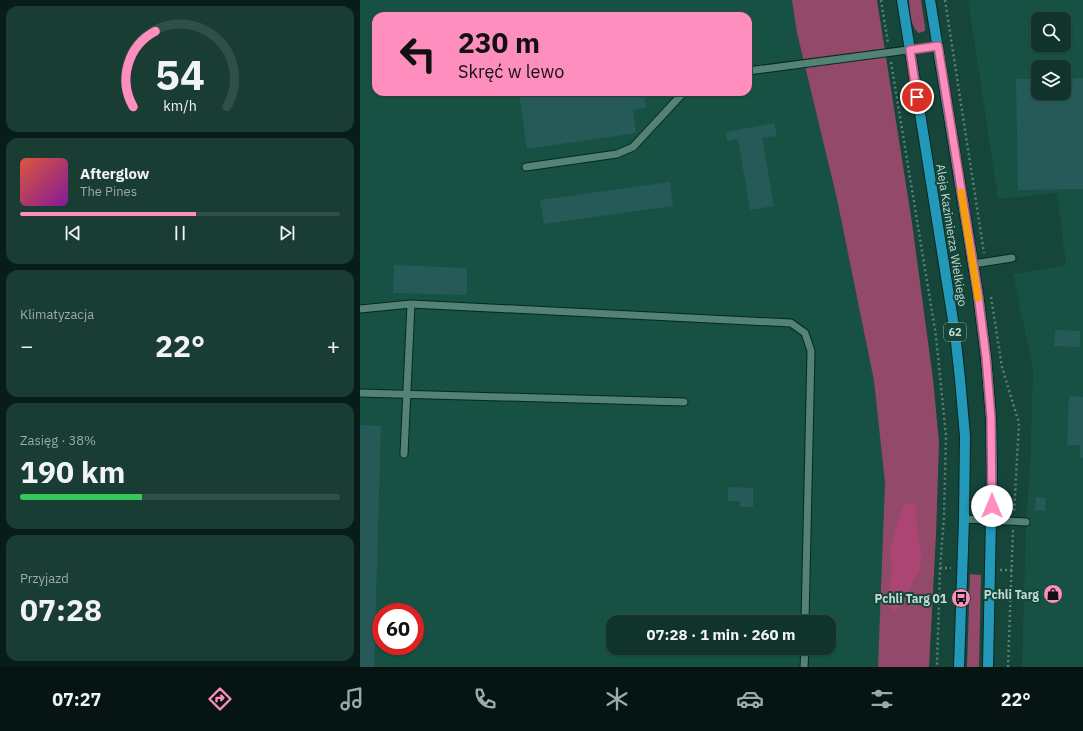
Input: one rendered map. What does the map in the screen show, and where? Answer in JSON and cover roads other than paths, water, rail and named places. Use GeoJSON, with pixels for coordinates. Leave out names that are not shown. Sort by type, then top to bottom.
{"type":"FeatureCollection","features":[{"type":"Feature","properties":{"kind":"main road","name":"Aleja Kazimierza Wielkiego"},"geometry":{"type":"LineString","coordinates":[[902,0],[955,333],[965,436],[959,667]]}},
{"type":"Feature","properties":{"kind":"main road","name":"Aleja Kazimierza Wielkiego"},"geometry":{"type":"LineString","coordinates":[[930,0],[986,357],[991,418],[992,519],[988,667]]}},
{"type":"Feature","properties":{"kind":"lane"},"geometry":{"type":"LineString","coordinates":[[752,70],[938,46]]}},
{"type":"Feature","properties":{"kind":"lane"},"geometry":{"type":"LineString","coordinates":[[526,167],[617,154],[634,147],[680,96]]}},
{"type":"Feature","properties":{"kind":"lane"},"geometry":{"type":"LineString","coordinates":[[972,264],[1012,258]]}},
{"type":"Feature","properties":{"kind":"lane"},"geometry":{"type":"LineString","coordinates":[[360,309],[411,304],[791,323],[805,333],[811,351],[805,615]]}},
{"type":"Feature","properties":{"kind":"lane"},"geometry":{"type":"LineString","coordinates":[[404,454],[411,304]]}},
{"type":"Feature","properties":{"kind":"lane"},"geometry":{"type":"LineString","coordinates":[[360,393],[684,402]]}},
{"type":"Feature","properties":{"kind":"lane"},"geometry":{"type":"LineString","coordinates":[[964,519],[992,519],[1026,522]]}},
{"type":"Feature","properties":{"kind":"lane"},"geometry":{"type":"LineString","coordinates":[[804,667],[805,655]]}},
{"type":"Feature","properties":{"kind":"place","name":"Pchli Targ"},"geometry":{"type":"Point","coordinates":[1053,594]}},
{"type":"Feature","properties":{"kind":"place","name":"Pchli Targ 01"},"geometry":{"type":"Point","coordinates":[961,598]}}]}
